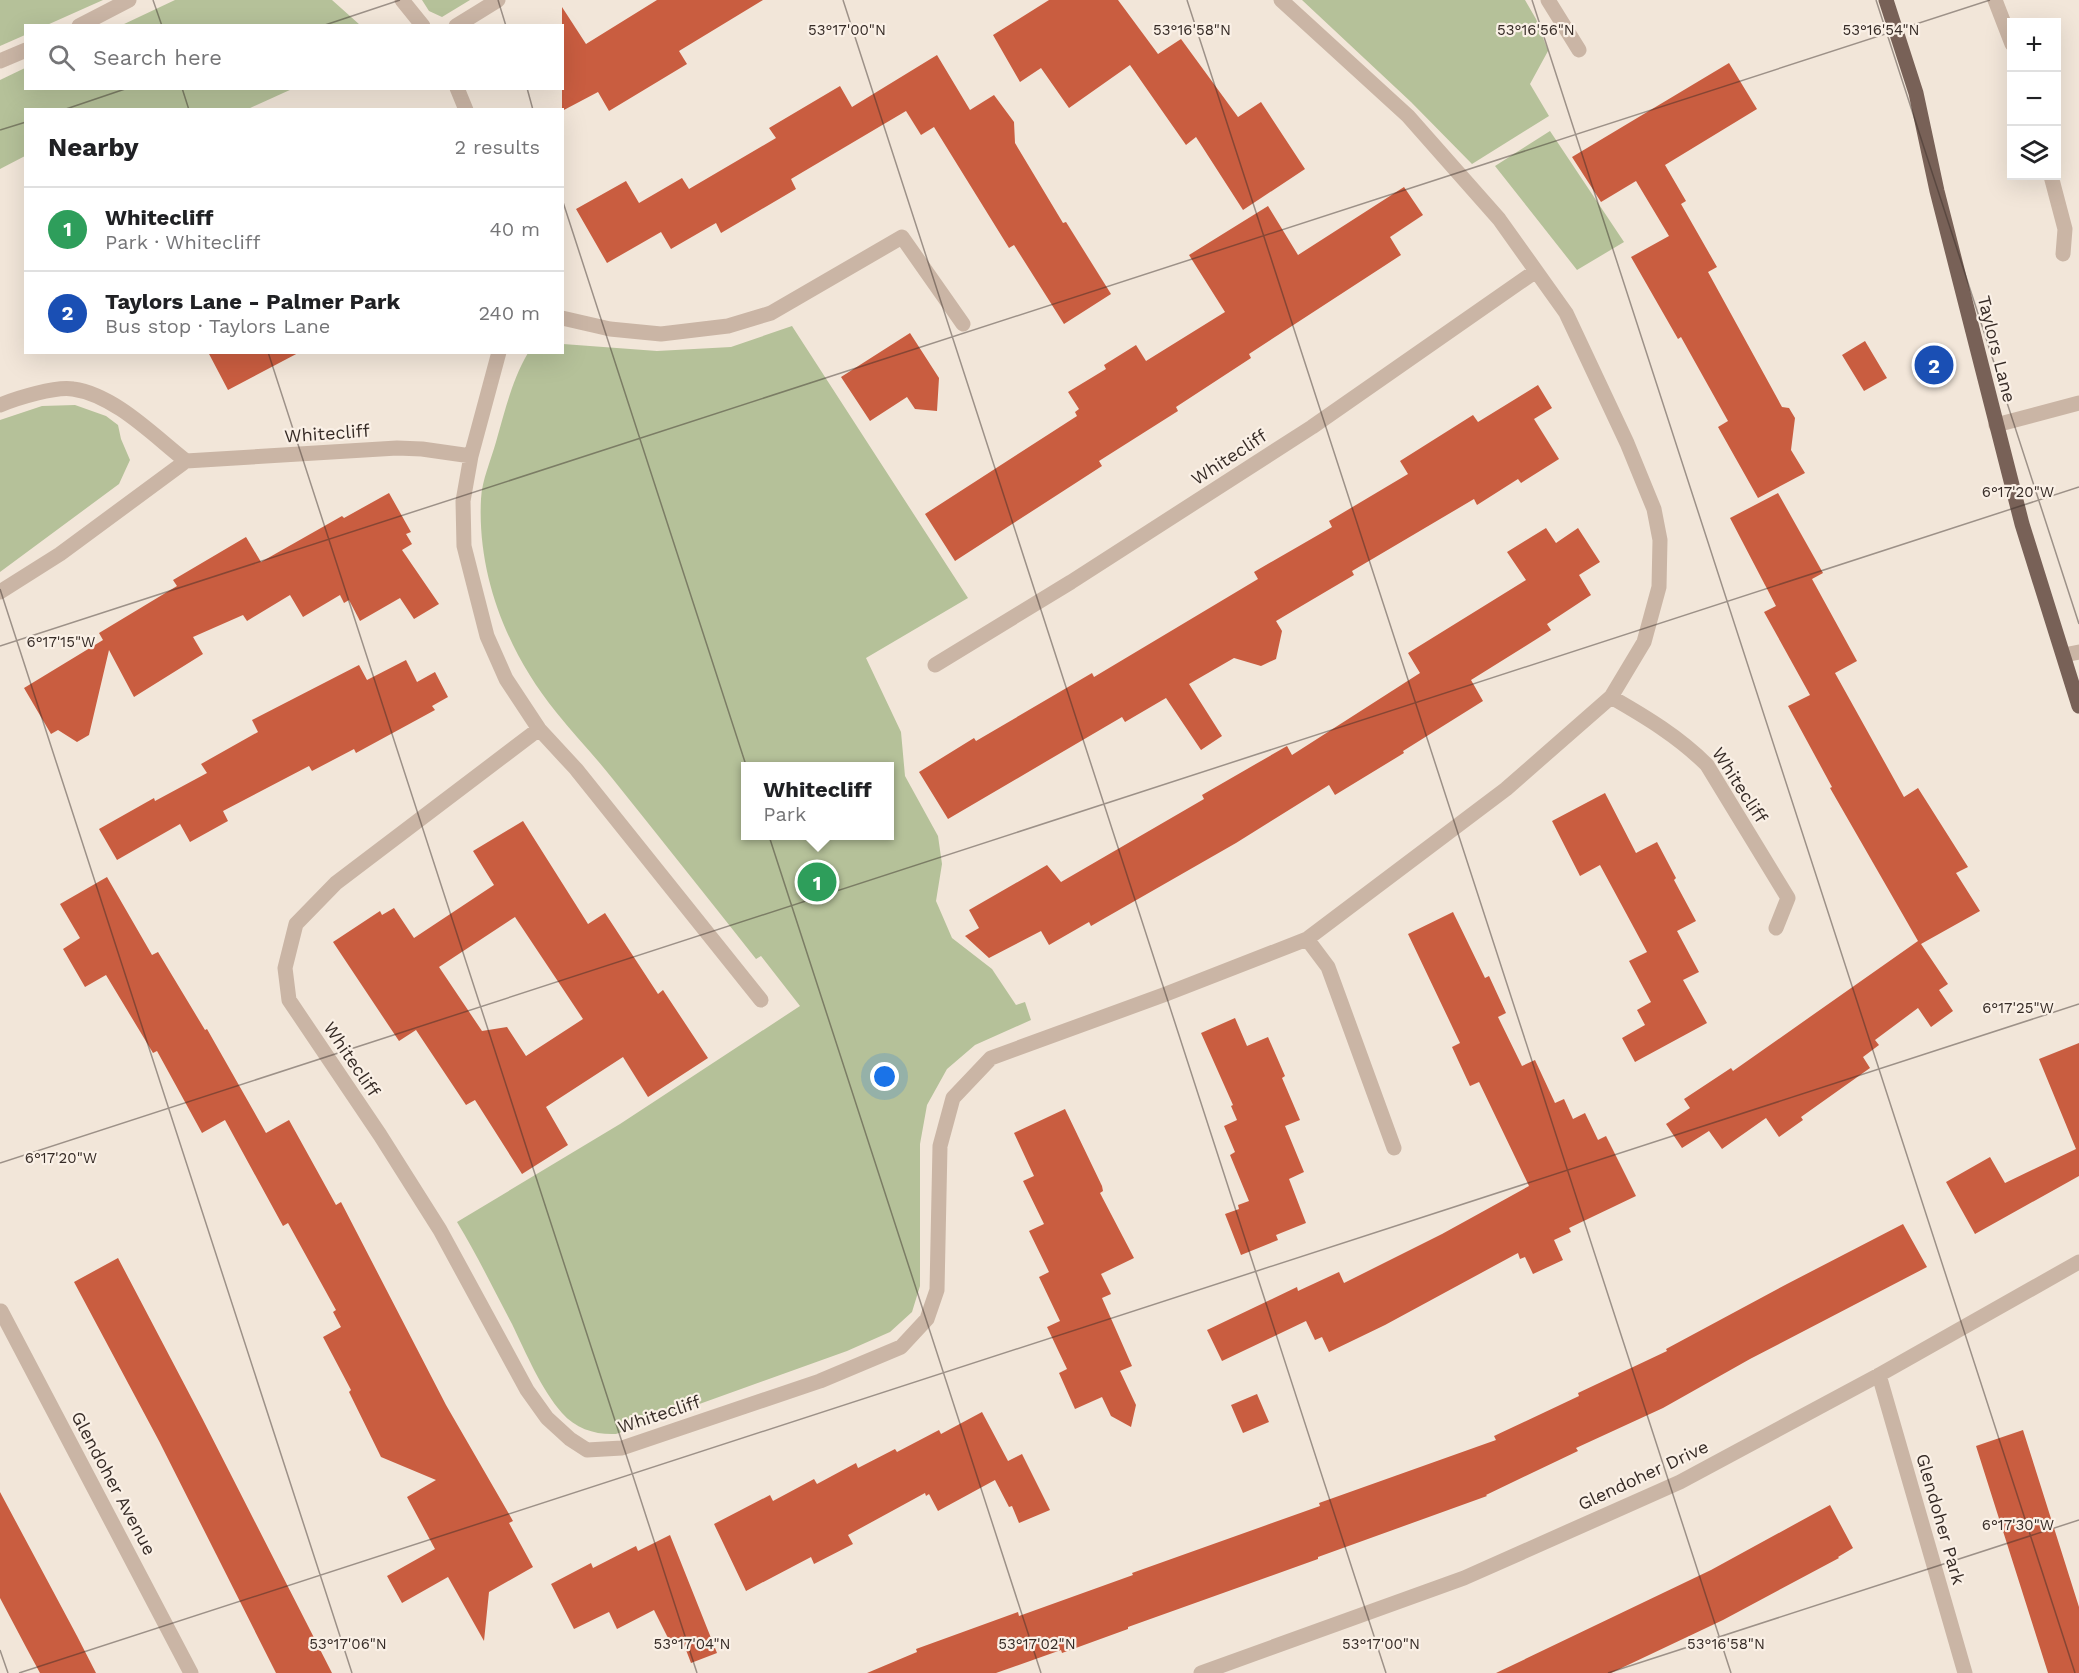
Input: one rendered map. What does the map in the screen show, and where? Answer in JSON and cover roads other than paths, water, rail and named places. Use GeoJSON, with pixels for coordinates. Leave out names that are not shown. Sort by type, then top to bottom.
{"type":"FeatureCollection","features":[{"type":"Feature","properties":{"kind":"main road","name":"Taylors Lane"},"geometry":{"type":"LineString","coordinates":[[1886,0],[1916,93],[1940,202],[2027,540],[2072,654],[2079,706]]}},
{"type":"Feature","properties":{"kind":"street"},"geometry":{"type":"LineString","coordinates":[[83,24],[129,0]]}},
{"type":"Feature","properties":{"kind":"street"},"geometry":{"type":"LineString","coordinates":[[402,0],[421,24]]}},
{"type":"Feature","properties":{"kind":"street"},"geometry":{"type":"LineString","coordinates":[[459,24],[498,0]]}},
{"type":"Feature","properties":{"kind":"street","name":"Whitecliff"},"geometry":{"type":"LineString","coordinates":[[539,729],[336,883],[296,924],[285,968],[289,1000],[440,1230],[527,1390],[546,1418],[587,1450],[622,1448],[820,1381],[901,1347],[927,1319],[937,1290],[940,1146],[953,1098],[991,1058],[1307,939],[1506,789],[1611,697],[1644,642],[1659,587],[1660,540],[1654,509],[1627,443],[1566,313],[1499,219],[1407,116],[1281,0]]}},
{"type":"Feature","properties":{"kind":"street"},"geometry":{"type":"LineString","coordinates":[[1548,0],[1579,50]]}},
{"type":"Feature","properties":{"kind":"street"},"geometry":{"type":"LineString","coordinates":[[1995,0],[2007,31]]}},
{"type":"Feature","properties":{"kind":"street"},"geometry":{"type":"LineString","coordinates":[[0,61],[24,51]]}},
{"type":"Feature","properties":{"kind":"street"},"geometry":{"type":"LineString","coordinates":[[458,90],[465,108]]}},
{"type":"Feature","properties":{"kind":"street"},"geometry":{"type":"LineString","coordinates":[[2052,180],[2065,229],[2063,254]]}},
{"type":"Feature","properties":{"kind":"street"},"geometry":{"type":"LineString","coordinates":[[564,318],[610,329],[661,334],[728,326],[771,313],[902,237],[963,324]]}},
{"type":"Feature","properties":{"kind":"street","name":"Whitecliff"},"geometry":{"type":"LineString","coordinates":[[935,664],[1071,582],[1312,427],[1536,271]]}},
{"type":"Feature","properties":{"kind":"street"},"geometry":{"type":"LineString","coordinates":[[498,354],[471,456],[463,501],[464,546],[487,636],[506,679],[539,729],[576,769],[761,1000]]}},
{"type":"Feature","properties":{"kind":"street"},"geometry":{"type":"LineString","coordinates":[[0,405],[24,397],[72,388],[118,406],[186,461],[60,554],[0,592]]}},
{"type":"Feature","properties":{"kind":"street"},"geometry":{"type":"LineString","coordinates":[[1996,426],[2079,403]]}},
{"type":"Feature","properties":{"kind":"street","name":"Whitecliff"},"geometry":{"type":"LineString","coordinates":[[186,461],[397,448],[471,456]]}},
{"type":"Feature","properties":{"kind":"street","name":"Whitecliff"},"geometry":{"type":"LineString","coordinates":[[1611,697],[1673,735],[1707,765],[1788,898],[1776,928]]}},
{"type":"Feature","properties":{"kind":"street"},"geometry":{"type":"LineString","coordinates":[[1307,939],[1328,967],[1394,1148]]}},
{"type":"Feature","properties":{"kind":"street","name":"Glendoher Drive"},"geometry":{"type":"LineString","coordinates":[[1201,1673],[1464,1578],[1680,1482],[1880,1375],[2079,1262]]}},
{"type":"Feature","properties":{"kind":"street","name":"Glendoher Avenue"},"geometry":{"type":"LineString","coordinates":[[1,1311],[191,1673]]}},
{"type":"Feature","properties":{"kind":"street","name":"Glendoher Park"},"geometry":{"type":"LineString","coordinates":[[1880,1375],[1965,1673]]}},
{"type":"Feature","properties":{"kind":"place","name":"Taylors Lane - Palmer Park"},"geometry":{"type":"Point","coordinates":[1934,365]}},
{"type":"Feature","properties":{"kind":"place","name":"Whitecliff"},"geometry":{"type":"Point","coordinates":[817,882]}}]}
